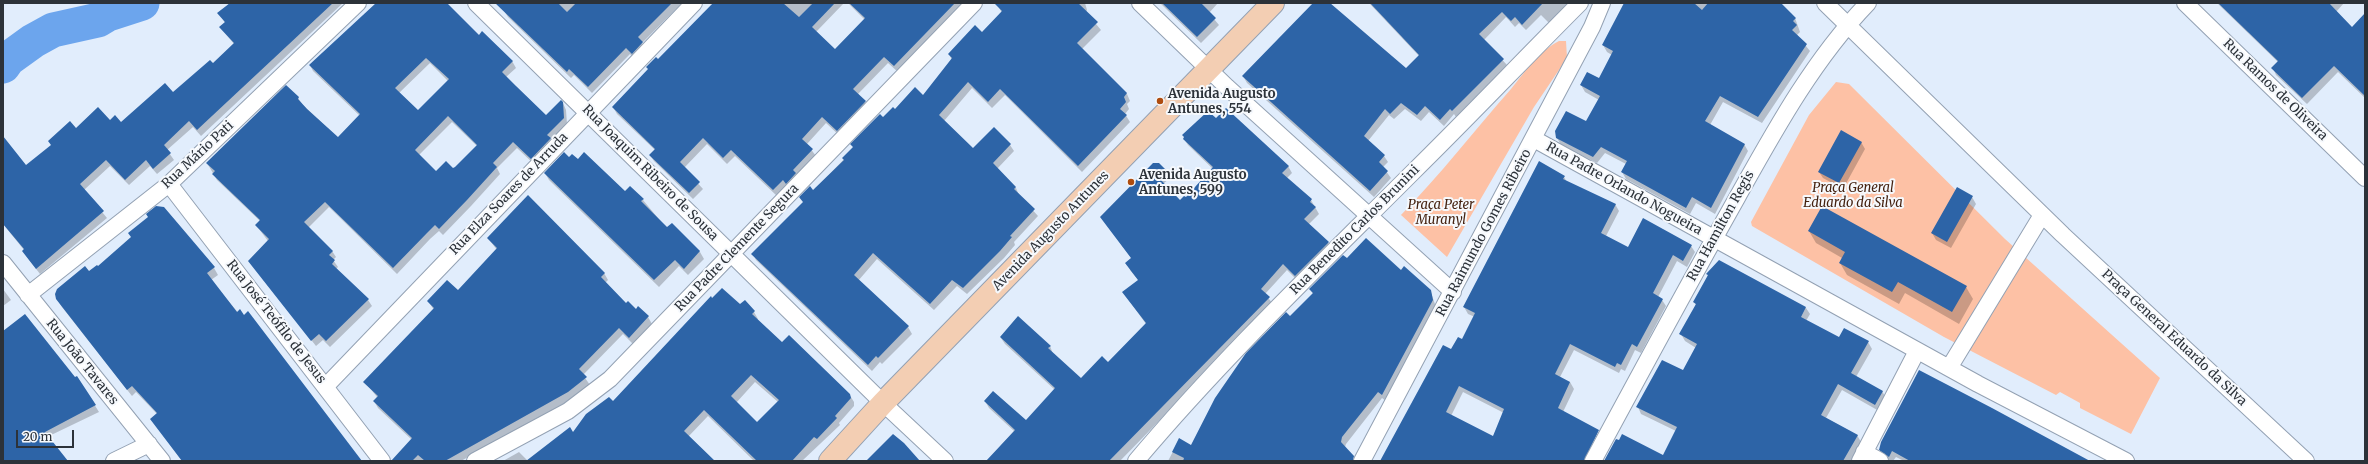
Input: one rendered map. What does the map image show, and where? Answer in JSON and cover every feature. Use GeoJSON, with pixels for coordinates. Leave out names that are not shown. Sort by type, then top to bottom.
{"type":"FeatureCollection","features":[{"type":"Feature","properties":{"kind":"street","name":"Rua Mário Pati"},"geometry":{"type":"LineString","coordinates":[[28,295],[169,184],[358,3]]}},
{"type":"Feature","properties":{"kind":"street","name":"Rua Joaquim Ribeiro de Sousa"},"geometry":{"type":"LineString","coordinates":[[476,3],[883,403],[945,461]]}},
{"type":"Feature","properties":{"kind":"street","name":"Rua Elza Soares de Arruda"},"geometry":{"type":"LineString","coordinates":[[326,386],[694,3]]}},
{"type":"Feature","properties":{"kind":"street","name":"Rua Padre Clemente Segura"},"geometry":{"type":"LineString","coordinates":[[475,461],[568,411],[610,379],[974,3]]}},
{"type":"Feature","properties":{"kind":"street"},"geometry":{"type":"LineString","coordinates":[[1140,3],[1208,69],[1453,292]]}},
{"type":"Feature","properties":{"kind":"street","name":"Avenida Augusto Antunes"},"geometry":{"type":"LineString","coordinates":[[830,461],[883,403],[1273,3]]}},
{"type":"Feature","properties":{"kind":"street","name":"Rua Benedito Carlos Brunini"},"geometry":{"type":"LineString","coordinates":[[1136,461],[1221,367],[1369,215],[1580,3]]}},
{"type":"Feature","properties":{"kind":"street","name":"Rua Raimundo Gomes Ribeiro"},"geometry":{"type":"LineString","coordinates":[[1362,461],[1534,139],[1592,27],[1602,3]]}},
{"type":"Feature","properties":{"kind":"street","name":"Praça General Eduardo da Silva"},"geometry":{"type":"LineString","coordinates":[[1825,3],[2042,214],[2306,461]]}},
{"type":"Feature","properties":{"kind":"street","name":"Rua Hamilton Regis"},"geometry":{"type":"LineString","coordinates":[[1593,461],[1714,238],[1809,76],[1847,24],[1868,3]]}},
{"type":"Feature","properties":{"kind":"street","name":"Rua Ramos de Oliveira"},"geometry":{"type":"LineString","coordinates":[[2185,3],[2365,178]]}},
{"type":"Feature","properties":{"kind":"street","name":"Rua Padre Orlando Nogueira"},"geometry":{"type":"LineString","coordinates":[[1534,139],[1714,238]]}},
{"type":"Feature","properties":{"kind":"street","name":"Rua José Teófilo de Jesus"},"geometry":{"type":"LineString","coordinates":[[169,184],[326,386],[382,461]]}},
{"type":"Feature","properties":{"kind":"street"},"geometry":{"type":"LineString","coordinates":[[1949,368],[2042,214]]}},
{"type":"Feature","properties":{"kind":"street"},"geometry":{"type":"LineString","coordinates":[[1714,238],[1917,351],[2126,461]]}},
{"type":"Feature","properties":{"kind":"street","name":"Rua João Tavares"},"geometry":{"type":"LineString","coordinates":[[3,263],[162,461]]}},
{"type":"Feature","properties":{"kind":"street"},"geometry":{"type":"LineString","coordinates":[[1880,461],[1862,457],[1917,351]]}},
{"type":"Feature","properties":{"kind":"street"},"geometry":{"type":"LineString","coordinates":[[114,461],[149,444]]}},
{"type":"Feature","properties":{"kind":"green space","name":"Praça Peter Muranyl"},"geometry":{"type":"Polygon","coordinates":[[[1559,41],[1566,41],[1567,58],[1534,107],[1447,257],[1401,215],[1443,169],[1533,62],[1545,50],[1559,41]]]}},
{"type":"Feature","properties":{"kind":"green space","name":"Praça General Eduardo da Silva"},"geometry":{"type":"Polygon","coordinates":[[[1836,82],[1849,84],[2005,239],[2160,378],[2131,434],[2080,408],[2080,403],[2060,392],[2056,395],[1944,337],[1752,226],[1751,222],[1809,115],[1836,82]]]}},
{"type":"Feature","properties":{"kind":"building"},"geometry":{"type":"Polygon","coordinates":[[[230,3],[333,3],[197,130],[189,121],[164,145],[171,153],[153,169],[146,160],[125,180],[106,160],[80,184],[104,211],[36,269],[22,251],[24,249],[3,224],[3,136],[26,165],[51,145],[48,141],[70,121],[76,128],[98,107],[110,120],[115,115],[121,122],[165,83],[173,92],[210,60],[213,63],[234,43],[219,27],[225,22],[217,13],[230,3]]]}},
{"type":"Feature","properties":{"kind":"building"},"geometry":{"type":"Polygon","coordinates":[[[376,3],[447,3],[479,35],[482,31],[513,61],[502,72],[516,86],[546,115],[561,100],[563,102],[564,118],[547,135],[551,138],[531,159],[513,142],[493,163],[497,167],[467,200],[439,229],[435,225],[393,268],[325,202],[304,222],[333,251],[329,255],[335,260],[332,264],[369,299],[326,341],[319,334],[311,341],[248,261],[269,239],[255,225],[260,220],[212,174],[215,171],[206,163],[286,85],[299,97],[298,99],[307,109],[338,137],[360,114],[309,65],[376,3]],[[426,58],[395,88],[418,110],[449,79],[426,58]],[[448,116],[415,150],[436,171],[446,161],[453,168],[455,167],[477,145],[448,116]]]}},
{"type":"Feature","properties":{"kind":"building"},"geometry":{"type":"Polygon","coordinates":[[[495,3],[558,3],[567,12],[576,3],[672,3],[638,37],[643,42],[632,54],[626,48],[588,87],[569,69],[567,72],[495,3]]]}},
{"type":"Feature","properties":{"kind":"building"},"geometry":{"type":"Polygon","coordinates":[[[713,3],[783,3],[799,17],[813,3],[835,3],[812,27],[835,49],[865,18],[849,3],[955,3],[894,66],[884,57],[853,89],[866,101],[837,131],[822,117],[802,139],[813,149],[793,170],[796,173],[786,184],[783,180],[773,190],[731,150],[723,158],[703,138],[680,162],[700,182],[689,193],[649,155],[655,149],[612,107],[648,69],[646,67],[656,57],[658,59],[713,3]]]}},
{"type":"Feature","properties":{"kind":"building"},"geometry":{"type":"Polygon","coordinates":[[[994,3],[1078,3],[1098,22],[1077,43],[1127,93],[1124,97],[1126,102],[1120,109],[1127,115],[1078,166],[1000,89],[988,102],[968,82],[939,115],[973,148],[994,127],[1011,144],[993,163],[1016,187],[1014,189],[1035,209],[1010,236],[1012,237],[1000,251],[963,288],[952,280],[930,304],[873,253],[854,275],[909,326],[878,358],[876,356],[868,365],[751,254],[803,202],[799,197],[810,186],[813,190],[844,160],[842,158],[853,147],[850,144],[880,114],[883,117],[893,107],[895,109],[915,87],[923,95],[952,58],[948,54],[975,25],[982,32],[1002,11],[994,3]]]}},
{"type":"Feature","properties":{"kind":"building"},"geometry":{"type":"Polygon","coordinates":[[[1162,3],[1201,3],[1216,18],[1197,37],[1162,3]]]}},
{"type":"Feature","properties":{"kind":"building"},"geometry":{"type":"Polygon","coordinates":[[[1313,3],[1330,3],[1406,68],[1419,55],[1370,3],[1543,3],[1522,25],[1515,17],[1511,21],[1502,12],[1479,34],[1504,59],[1452,111],[1450,109],[1440,120],[1425,106],[1417,115],[1401,103],[1390,114],[1385,109],[1364,136],[1385,155],[1379,162],[1388,171],[1370,191],[1242,76],[1313,3]]]}},
{"type":"Feature","properties":{"kind":"building"},"geometry":{"type":"Polygon","coordinates":[[[1624,3],[1694,3],[1702,10],[1708,3],[1781,3],[1796,18],[1793,21],[1797,25],[1792,30],[1807,44],[1758,117],[1720,96],[1705,121],[1745,144],[1711,208],[1692,197],[1686,208],[1621,172],[1627,161],[1601,147],[1593,157],[1556,138],[1555,131],[1566,111],[1586,121],[1600,96],[1580,85],[1587,72],[1599,78],[1613,51],[1602,45],[1624,3]]]}},
{"type":"Feature","properties":{"kind":"building"},"geometry":{"type":"Polygon","coordinates":[[[2218,3],[2329,3],[2352,27],[2365,13],[2365,96],[2334,66],[2302,98],[2271,68],[2278,61],[2218,3]]]}},
{"type":"Feature","properties":{"kind":"building"},"geometry":{"type":"Polygon","coordinates":[[[1226,108],[1289,166],[1282,173],[1312,199],[1310,202],[1316,207],[1304,219],[1329,242],[1295,276],[1283,264],[1261,289],[1270,297],[1109,461],[986,461],[1015,430],[984,401],[993,391],[1026,420],[1055,388],[1000,337],[1018,316],[1051,346],[1048,348],[1081,378],[1102,356],[1108,362],[1146,323],[1122,292],[1138,280],[1125,263],[1131,258],[1100,217],[1153,163],[1159,163],[1167,171],[1159,178],[1180,200],[1184,196],[1186,197],[1213,167],[1183,139],[1184,137],[1182,135],[1208,111],[1216,118],[1226,108]]]}},
{"type":"Feature","properties":{"kind":"building"},"geometry":{"type":"Polygon","coordinates":[[[1841,130],[1862,142],[1839,183],[1818,172],[1841,130]]]}},
{"type":"Feature","properties":{"kind":"building"},"geometry":{"type":"Polygon","coordinates":[[[564,152],[569,157],[572,154],[578,159],[584,152],[625,191],[630,186],[644,199],[641,201],[667,227],[672,223],[700,251],[684,269],[675,260],[654,280],[544,173],[564,152]]]}},
{"type":"Feature","properties":{"kind":"building"},"geometry":{"type":"Polygon","coordinates":[[[1539,161],[1565,176],[1563,179],[1616,204],[1601,233],[1628,247],[1643,218],[1692,245],[1683,261],[1673,255],[1653,293],[1663,299],[1637,347],[1632,344],[1621,365],[1617,363],[1615,367],[1570,344],[1555,374],[1570,382],[1558,408],[1599,430],[1584,461],[1380,461],[1443,345],[1451,349],[1458,337],[1462,339],[1475,313],[1463,307],[1539,161]],[[1459,386],[1446,412],[1493,436],[1504,409],[1459,386]]]}},
{"type":"Feature","properties":{"kind":"building"},"geometry":{"type":"Polygon","coordinates":[[[1957,187],[1973,196],[1947,242],[1931,233],[1957,187]]]}},
{"type":"Feature","properties":{"kind":"building"},"geometry":{"type":"Polygon","coordinates":[[[528,195],[605,273],[601,277],[626,303],[628,301],[636,309],[638,306],[649,316],[629,338],[619,328],[579,369],[587,377],[568,392],[445,461],[425,461],[418,455],[412,461],[391,461],[412,438],[373,401],[378,396],[363,382],[434,308],[427,301],[447,280],[458,290],[497,248],[487,238],[528,195]]]}},
{"type":"Feature","properties":{"kind":"building"},"geometry":{"type":"Polygon","coordinates":[[[156,206],[164,207],[215,267],[207,273],[237,312],[240,309],[244,315],[248,311],[362,461],[182,461],[150,419],[157,413],[132,386],[127,390],[56,299],[55,294],[57,289],[85,266],[89,271],[97,265],[98,266],[131,237],[128,233],[148,217],[146,214],[156,206]]]}},
{"type":"Feature","properties":{"kind":"building"},"geometry":{"type":"Polygon","coordinates":[[[1822,206],[1967,286],[1952,312],[1898,282],[1892,292],[1839,263],[1845,252],[1808,231],[1822,206]]]}},
{"type":"Feature","properties":{"kind":"building"},"geometry":{"type":"Polygon","coordinates":[[[1366,238],[1401,270],[1404,266],[1431,290],[1433,300],[1382,395],[1378,392],[1342,437],[1341,442],[1354,456],[1353,461],[1183,461],[1184,458],[1172,452],[1179,438],[1191,445],[1215,398],[1246,353],[1286,312],[1290,316],[1313,293],[1309,289],[1343,255],[1347,258],[1366,238]]]}},
{"type":"Feature","properties":{"kind":"building"},"geometry":{"type":"Polygon","coordinates":[[[1719,260],[1806,307],[1801,317],[1839,337],[1844,328],[1869,341],[1851,373],[1883,391],[1875,405],[1838,384],[1821,415],[1858,435],[1843,461],[1604,461],[1616,439],[1619,440],[1622,434],[1663,455],[1677,427],[1636,407],[1662,360],[1683,370],[1697,344],[1679,334],[1696,304],[1693,302],[1708,275],[1706,274],[1719,260]]]}},
{"type":"Feature","properties":{"kind":"building"},"geometry":{"type":"Polygon","coordinates":[[[722,288],[740,304],[745,300],[755,311],[752,314],[782,342],[789,335],[850,394],[851,398],[835,416],[837,418],[817,439],[814,437],[792,461],[757,461],[704,410],[684,431],[715,461],[526,461],[570,427],[573,432],[586,414],[609,397],[613,401],[711,296],[712,298],[722,288]],[[751,375],[731,396],[757,422],[779,400],[751,375]]]}},
{"type":"Feature","properties":{"kind":"building"},"geometry":{"type":"Polygon","coordinates":[[[25,314],[75,377],[77,376],[96,405],[45,432],[68,461],[3,461],[3,331],[25,314]]]}},
{"type":"Feature","properties":{"kind":"building"},"geometry":{"type":"Polygon","coordinates":[[[1919,370],[2090,461],[1910,461],[1892,451],[1889,457],[1879,450],[1881,442],[1919,370]]]}},
{"type":"Feature","properties":{"kind":"building"},"geometry":{"type":"Polygon","coordinates":[[[893,434],[904,443],[920,461],[866,461],[893,434]]]}},
{"type":"Feature","properties":{"kind":"waterway"},"geometry":{"type":"LineString","coordinates":[[3,66],[8,59],[33,41],[53,30],[98,20],[108,14],[142,3]]}},
{"type":"Feature","properties":{"kind":"place","name":"Avenida Augusto Antunes, 554"},"geometry":{"type":"Point","coordinates":[1160,101]}},
{"type":"Feature","properties":{"kind":"place","name":"Avenida Augusto Antunes, 599"},"geometry":{"type":"Point","coordinates":[1131,182]}}]}
